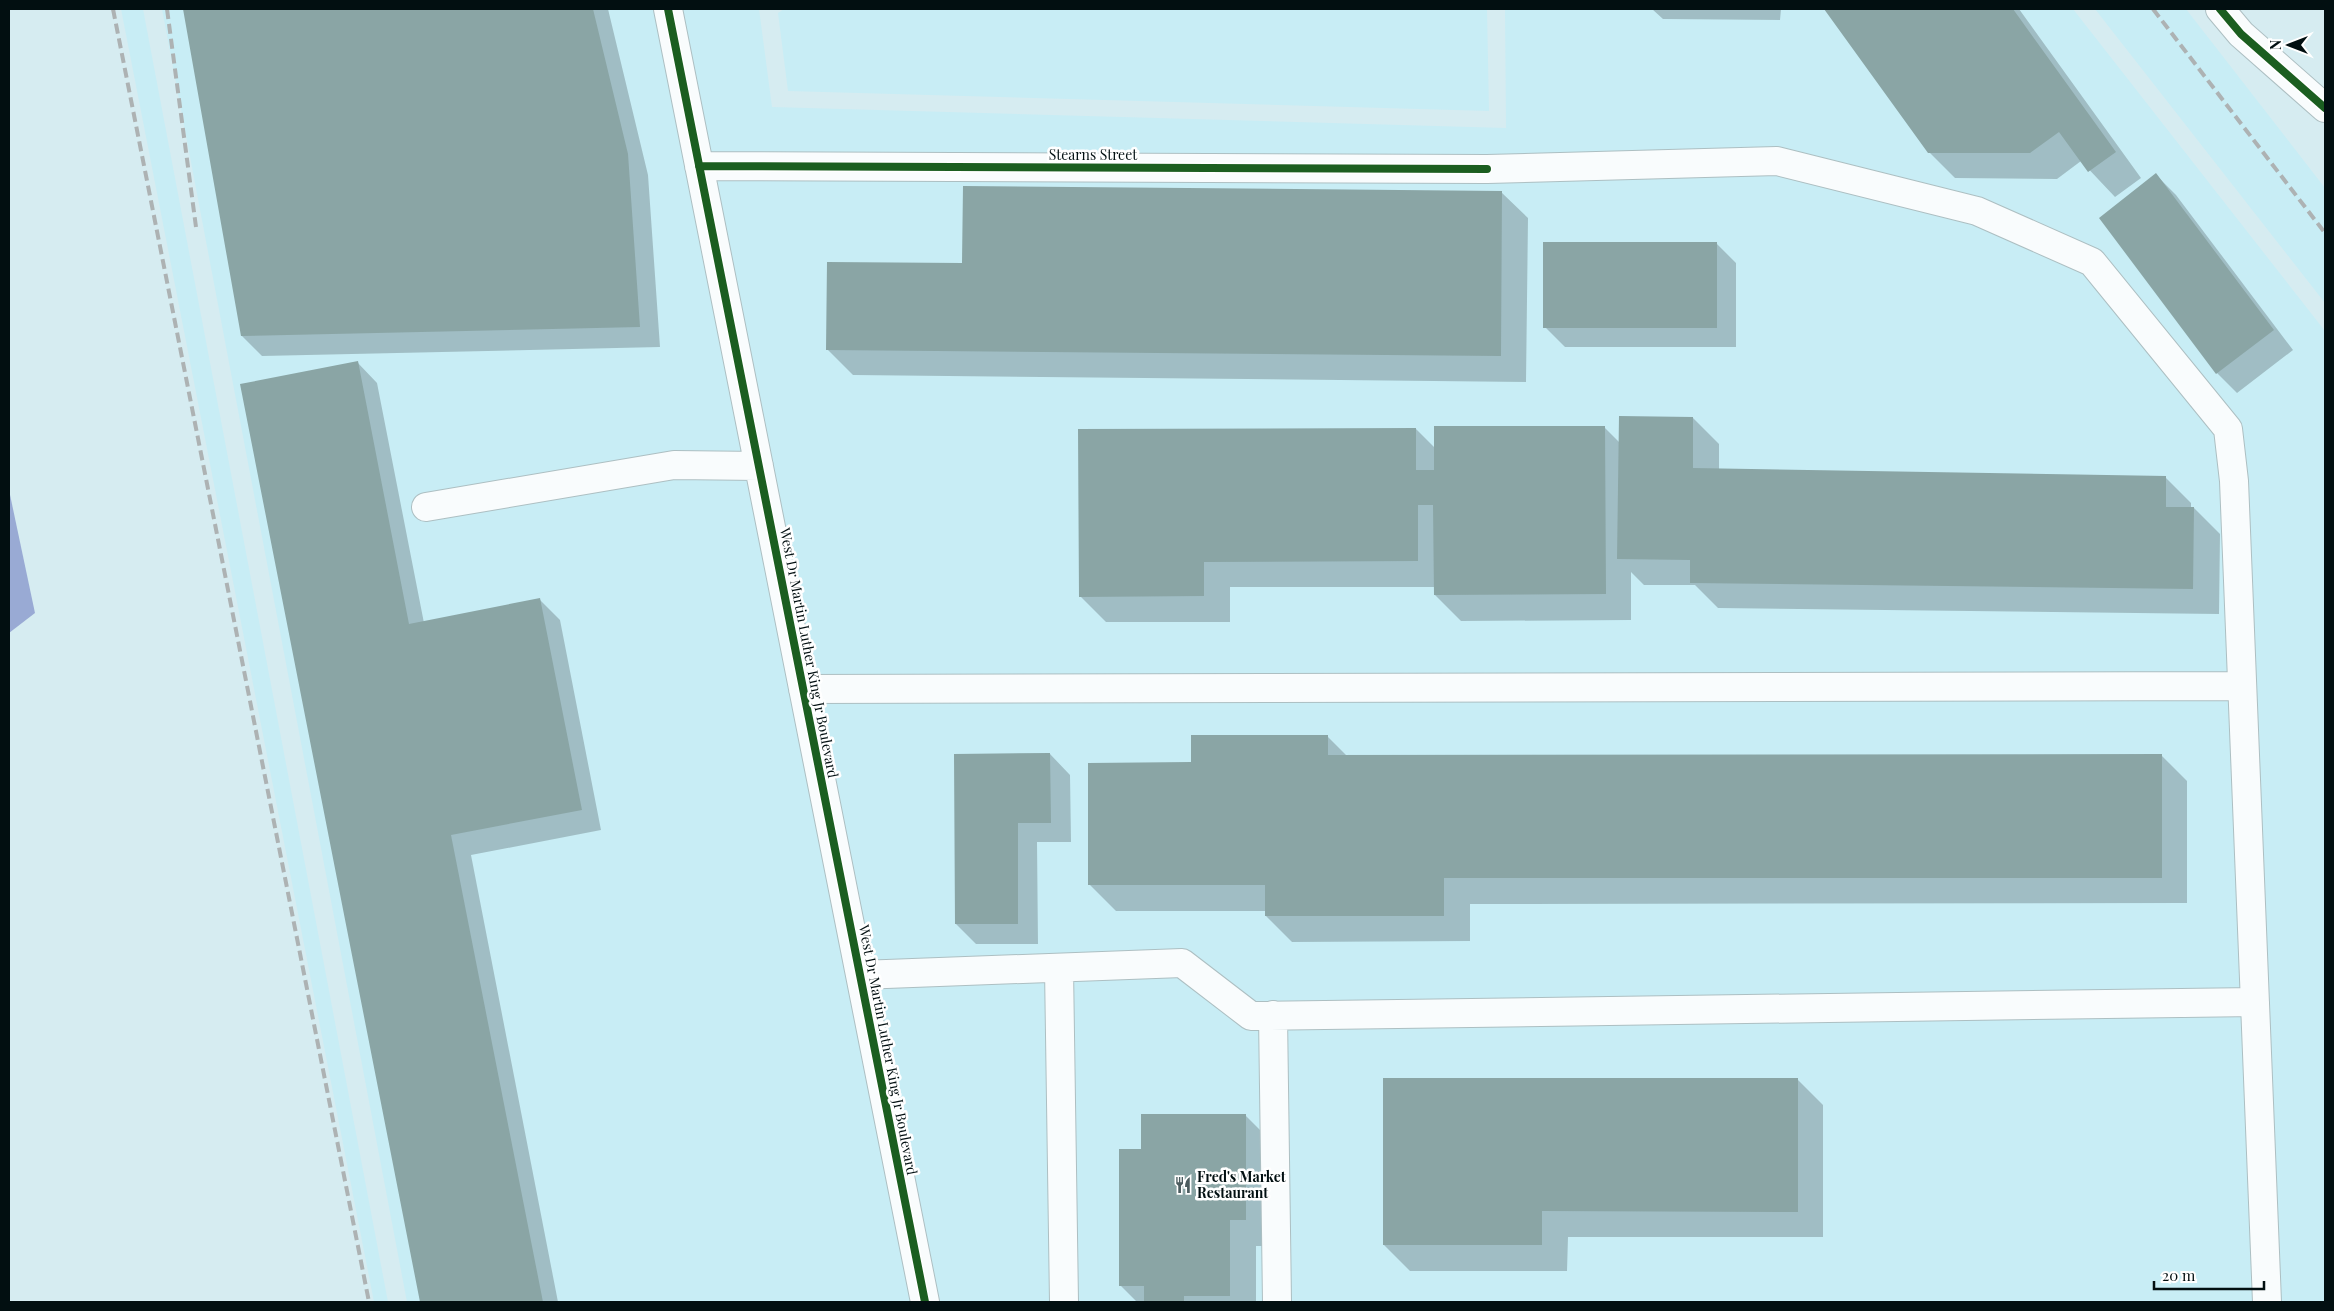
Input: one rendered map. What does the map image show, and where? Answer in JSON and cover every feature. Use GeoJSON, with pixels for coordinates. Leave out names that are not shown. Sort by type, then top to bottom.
{"type":"FeatureCollection","features":[{"type":"Feature","properties":{"kind":"street","name":"West Dr Martin Luther King Jr Boulevard"},"geometry":{"type":"LineString","coordinates":[[668,9],[926,1302]]}},
{"type":"Feature","properties":{"kind":"street"},"geometry":{"type":"LineString","coordinates":[[2220,9],[2241,34],[2325,108]]}},
{"type":"Feature","properties":{"kind":"street","name":"Stearns Street"},"geometry":{"type":"LineString","coordinates":[[699,166],[1487,169],[1778,161],[1977,211],[2092,262],[2228,429],[2234,481],[2267,1302]]}},
{"type":"Feature","properties":{"kind":"street"},"geometry":{"type":"LineString","coordinates":[[426,506],[674,465],[759,466]]}},
{"type":"Feature","properties":{"kind":"street"},"geometry":{"type":"LineString","coordinates":[[803,689],[2242,686]]}},
{"type":"Feature","properties":{"kind":"street"},"geometry":{"type":"LineString","coordinates":[[860,975],[1182,963],[1251,1016],[2255,1002]]}},
{"type":"Feature","properties":{"kind":"street"},"geometry":{"type":"LineString","coordinates":[[1059,968],[1064,1302]]}},
{"type":"Feature","properties":{"kind":"street"},"geometry":{"type":"LineString","coordinates":[[1274,1016],[1277,1302]]}},
{"type":"Feature","properties":{"kind":"shaded area"},"geometry":{"type":"Polygon","coordinates":[[[121,9],[143,9],[388,1302],[374,1302],[121,9]]]}},
{"type":"Feature","properties":{"kind":"shaded area"},"geometry":{"type":"Polygon","coordinates":[[[162,9],[759,9],[772,107],[1506,128],[1505,9],[2073,9],[2325,331],[2325,1302],[407,1302],[162,9]]]}},
{"type":"Feature","properties":{"kind":"shaded area"},"geometry":{"type":"Polygon","coordinates":[[[784,9],[1487,9],[1489,111],[788,91],[778,13],[784,9]]]}},
{"type":"Feature","properties":{"kind":"shaded area"},"geometry":{"type":"Polygon","coordinates":[[[2095,9],[2186,9],[2325,188],[2325,303],[2095,9]]]}},
{"type":"Feature","properties":{"kind":"water"},"geometry":{"type":"Polygon","coordinates":[[[9,490],[35,613],[9,633],[9,490]]]}},
{"type":"Feature","properties":{"kind":"building"},"geometry":{"type":"Polygon","coordinates":[[[183,9],[593,9],[628,154],[640,327],[241,336],[183,9]]]}},
{"type":"Feature","properties":{"kind":"building"},"geometry":{"type":"Polygon","coordinates":[[[1824,9],[2013,9],[2116,152],[2088,172],[2059,132],[2030,153],[1928,153],[1824,9]]]}},
{"type":"Feature","properties":{"kind":"building"},"geometry":{"type":"Polygon","coordinates":[[[2156,173],[2274,330],[2216,374],[2099,218],[2156,173]]]}},
{"type":"Feature","properties":{"kind":"building"},"geometry":{"type":"Polygon","coordinates":[[[963,186],[1502,191],[1501,356],[826,350],[827,262],[962,263],[963,186]]]}},
{"type":"Feature","properties":{"kind":"building"},"geometry":{"type":"Polygon","coordinates":[[[1543,242],[1717,242],[1717,328],[1543,328],[1543,242]]]}},
{"type":"Feature","properties":{"kind":"building"},"geometry":{"type":"Polygon","coordinates":[[[358,361],[409,624],[540,598],[582,810],[451,835],[543,1302],[420,1302],[240,384],[358,361]]]}},
{"type":"Feature","properties":{"kind":"building"},"geometry":{"type":"Polygon","coordinates":[[[1619,416],[1693,417],[1693,468],[2166,476],[2166,507],[2194,507],[2193,589],[1690,583],[1690,560],[1617,559],[1619,416]]]}},
{"type":"Feature","properties":{"kind":"building"},"geometry":{"type":"Polygon","coordinates":[[[1434,426],[1605,426],[1606,594],[1434,595],[1433,505],[1418,505],[1418,561],[1204,562],[1204,596],[1079,597],[1078,429],[1416,428],[1416,470],[1434,470],[1434,426]]]}},
{"type":"Feature","properties":{"kind":"building"},"geometry":{"type":"Polygon","coordinates":[[[1191,735],[1328,735],[1328,755],[2162,754],[2162,878],[1444,878],[1444,916],[1265,916],[1265,885],[1088,885],[1088,763],[1191,762],[1191,735]]]}},
{"type":"Feature","properties":{"kind":"building"},"geometry":{"type":"Polygon","coordinates":[[[1050,753],[1051,823],[1018,823],[1018,924],[955,924],[954,754],[1050,753]]]}},
{"type":"Feature","properties":{"kind":"building"},"geometry":{"type":"Polygon","coordinates":[[[1383,1078],[1798,1078],[1798,1212],[1542,1211],[1542,1245],[1383,1245],[1383,1078]]]}},
{"type":"Feature","properties":{"kind":"building","name":"Fred's Market Restaurant"},"geometry":{"type":"Polygon","coordinates":[[[1141,1114],[1246,1114],[1246,1220],[1230,1220],[1230,1296],[1184,1296],[1184,1302],[1144,1302],[1144,1286],[1119,1286],[1119,1149],[1141,1149],[1141,1114]]]}},
{"type":"Feature","properties":{"kind":"railway"},"geometry":{"type":"LineString","coordinates":[[113,9],[369,1302]]}},
{"type":"Feature","properties":{"kind":"railway"},"geometry":{"type":"LineString","coordinates":[[167,9],[196,227]]}},
{"type":"Feature","properties":{"kind":"railway"},"geometry":{"type":"LineString","coordinates":[[2153,9],[2325,233]]}},
{"type":"Feature","properties":{"kind":"cycle path"},"geometry":{"type":"LineString","coordinates":[[668,9],[925,1302]]}},
{"type":"Feature","properties":{"kind":"cycle path"},"geometry":{"type":"LineString","coordinates":[[2220,9],[2241,34],[2325,108]]}},
{"type":"Feature","properties":{"kind":"cycle path"},"geometry":{"type":"LineString","coordinates":[[699,166],[1487,169]]}},
{"type":"Feature","properties":{"kind":"place","name":"Fred's Market Restaurant"},"geometry":{"type":"Point","coordinates":[1183,1185]}}]}
